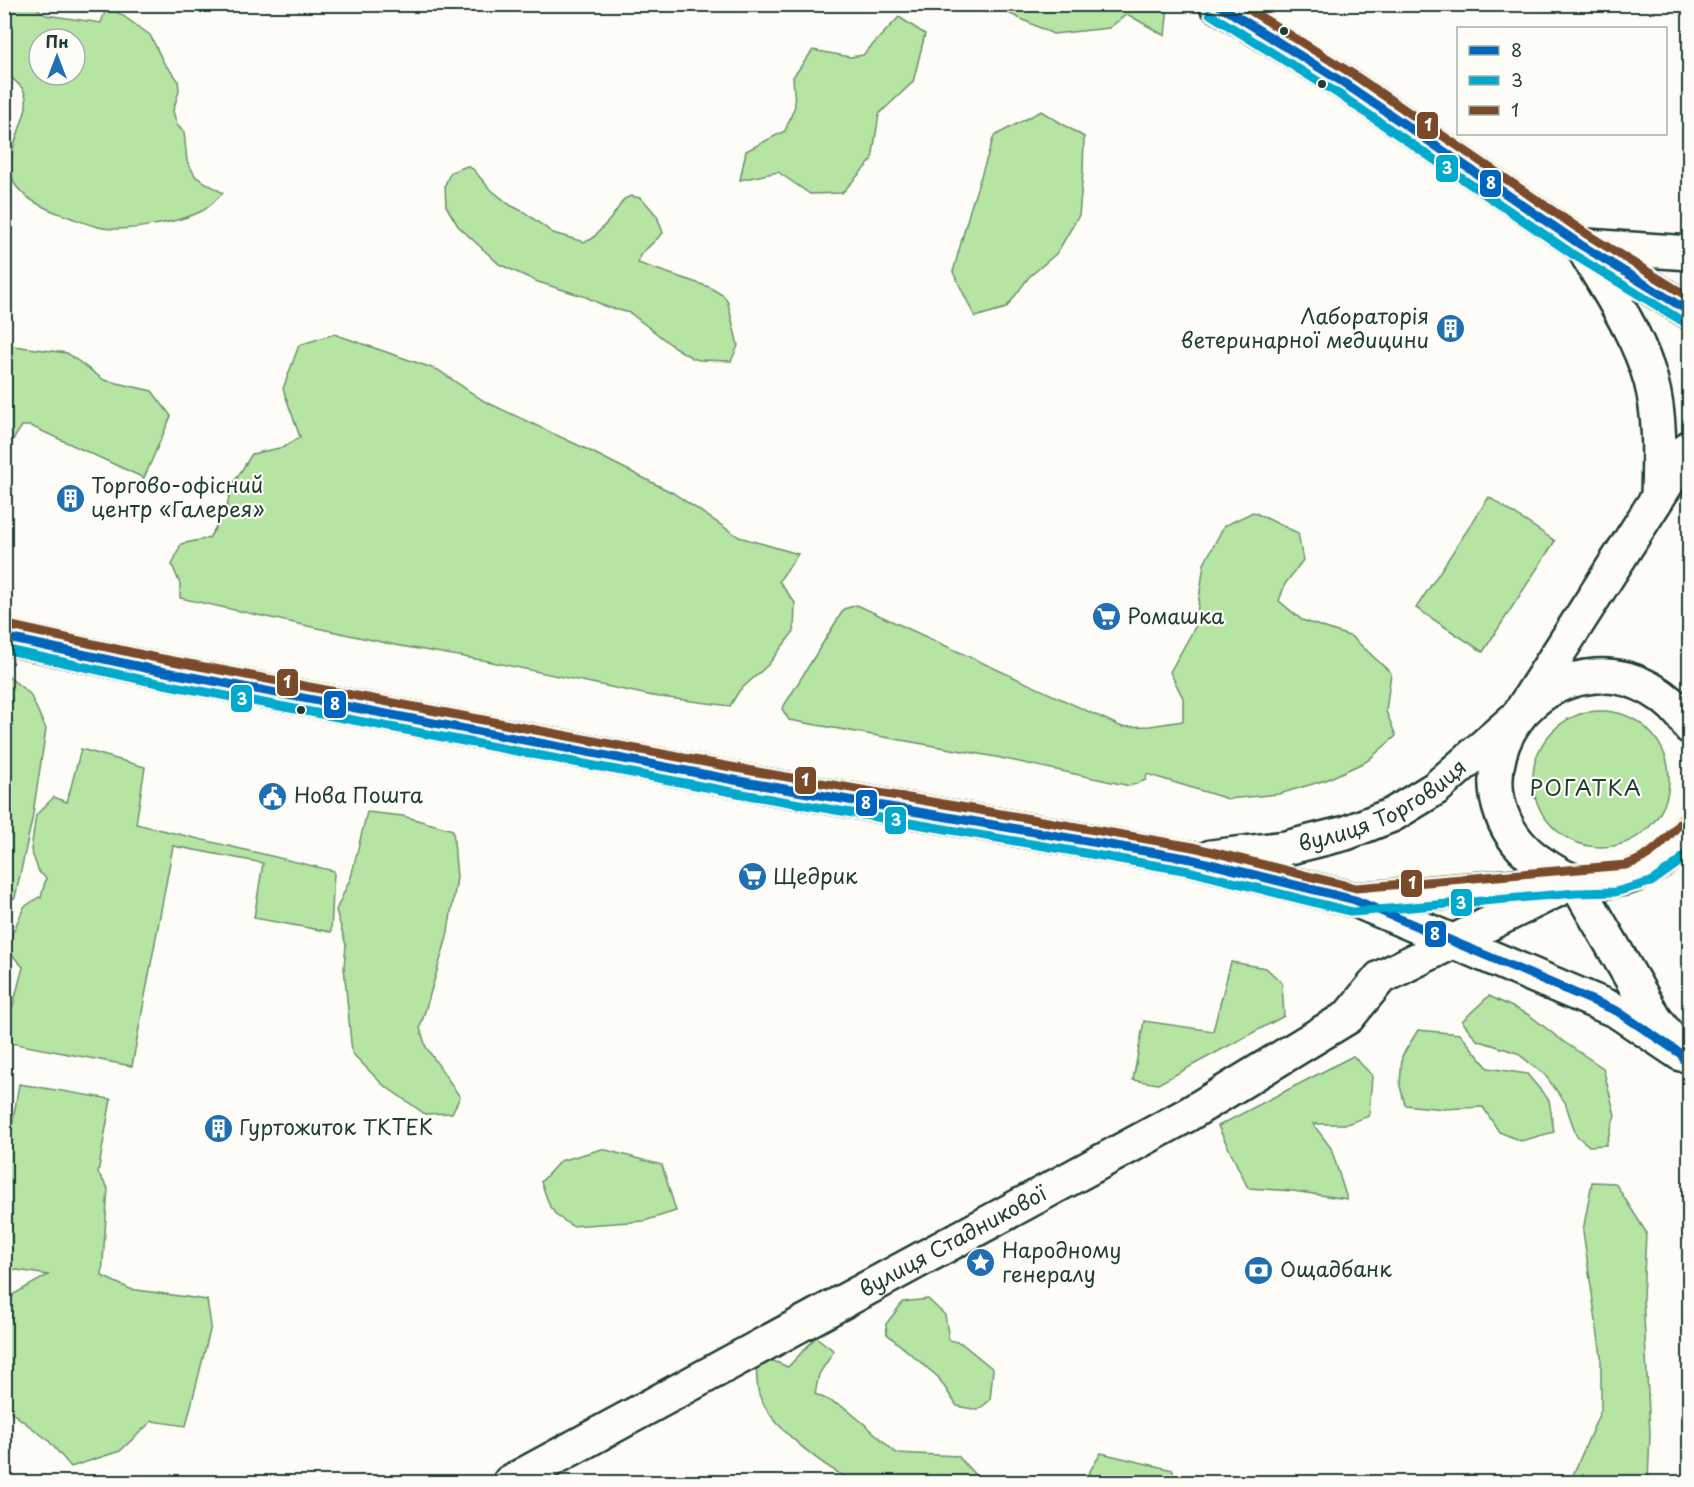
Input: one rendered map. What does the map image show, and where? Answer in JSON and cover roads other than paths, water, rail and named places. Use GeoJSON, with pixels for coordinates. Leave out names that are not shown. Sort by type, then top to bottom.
{"type":"FeatureCollection","features":[{"type":"Feature","properties":{"kind":"main road"},"geometry":{"type":"LineString","coordinates":[[1216,4],[1344,83],[1581,245],[1689,312]]}},
{"type":"Feature","properties":{"kind":"main road"},"geometry":{"type":"LineString","coordinates":[[1581,245],[1689,253]]}},
{"type":"Feature","properties":{"kind":"main road"},"geometry":{"type":"LineString","coordinates":[[1581,245],[1615,302],[1651,381],[1658,422],[1658,497]]}},
{"type":"Feature","properties":{"kind":"main road"},"geometry":{"type":"LineString","coordinates":[[1685,1063],[1655,1019],[1575,881],[1551,869],[1525,850],[1515,837],[1501,808],[1496,776],[1502,744],[1518,716],[1689,447]]}},
{"type":"Feature","properties":{"kind":"main road","name":"вулиця Торговиця"},"geometry":{"type":"LineString","coordinates":[[4,637],[150,669],[738,780],[1191,859],[1355,900],[1629,878],[1645,872],[1671,853],[1689,830]]}},
{"type":"Feature","properties":{"kind":"main road"},"geometry":{"type":"LineString","coordinates":[[1518,716],[1541,694],[1555,686],[1570,680],[1602,675],[1634,681],[1649,688],[1675,707],[1689,728]]}},
{"type":"Feature","properties":{"kind":"main road","name":"вулиця Торговиця"},"geometry":{"type":"LineString","coordinates":[[1191,859],[1286,848],[1346,833],[1392,815],[1436,788],[1518,716]]}},
{"type":"Feature","properties":{"kind":"main road"},"geometry":{"type":"LineString","coordinates":[[1453,941],[1575,881]]}},
{"type":"Feature","properties":{"kind":"main road"},"geometry":{"type":"LineString","coordinates":[[1355,900],[1617,1011],[1685,1063]]}},
{"type":"Feature","properties":{"kind":"main road","name":"вулиця Стадникової"},"geometry":{"type":"LineString","coordinates":[[510,1482],[1187,1115],[1348,1017],[1380,978],[1453,941]]}},
{"type":"Feature","properties":{"kind":"place","name":"Лабораторія ветеринарної медицини"},"geometry":{"type":"Point","coordinates":[1450,329]}},
{"type":"Feature","properties":{"kind":"place","name":"Торгово-офісний центр «Галерея»"},"geometry":{"type":"Point","coordinates":[70,498]}},
{"type":"Feature","properties":{"kind":"place","name":"Ромашка"},"geometry":{"type":"Point","coordinates":[1106,617]}},
{"type":"Feature","properties":{"kind":"place","name":"Нова Пошта"},"geometry":{"type":"Point","coordinates":[273,796]}},
{"type":"Feature","properties":{"kind":"place","name":"Щедрик"},"geometry":{"type":"Point","coordinates":[752,877]}},
{"type":"Feature","properties":{"kind":"place","name":"Гуртожиток TKTEK"},"geometry":{"type":"Point","coordinates":[218,1128]}},
{"type":"Feature","properties":{"kind":"place","name":"Народному генералу"},"geometry":{"type":"Point","coordinates":[981,1263]}},
{"type":"Feature","properties":{"kind":"place","name":"Ощадбанк"},"geometry":{"type":"Point","coordinates":[1259,1270]}},
{"type":"Feature","properties":{"kind":"district","name":"РОГАТКА"},"geometry":{"type":"Point","coordinates":[1586,788]}}]}
